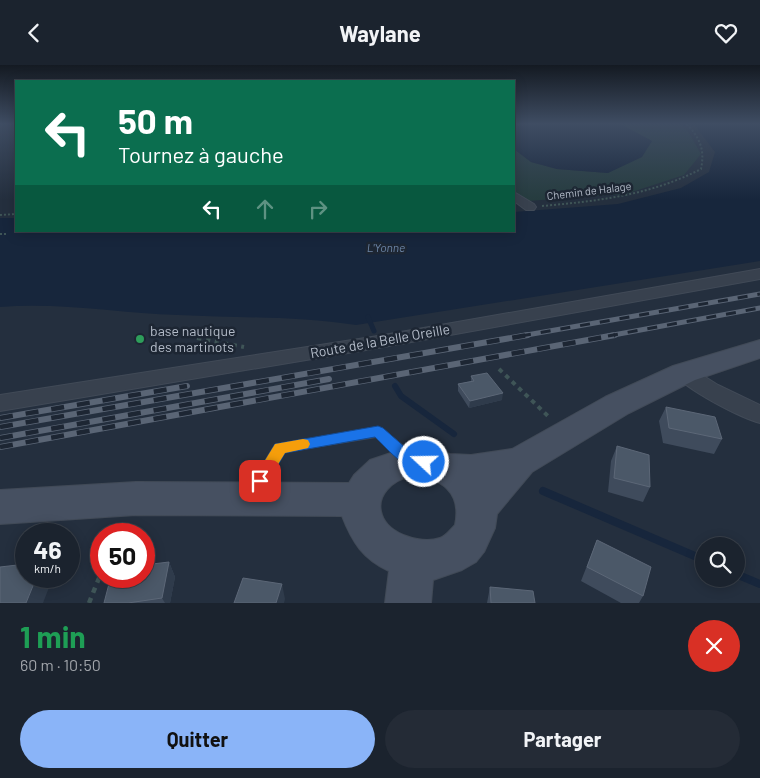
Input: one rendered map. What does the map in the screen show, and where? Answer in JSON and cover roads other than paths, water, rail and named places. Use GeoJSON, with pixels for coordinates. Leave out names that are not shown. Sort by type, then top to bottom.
{"type":"FeatureCollection","features":[{"type":"Feature","properties":{"kind":"main road"},"geometry":{"type":"LineString","coordinates":[[477,509],[519,462],[617,405],[684,373],[760,349]]}},
{"type":"Feature","properties":{"kind":"main road"},"geometry":{"type":"LineString","coordinates":[[430,465],[462,479],[472,493],[477,509],[476,526],[468,542],[453,554],[434,560],[412,560],[394,555],[378,544],[367,531],[362,515],[362,500],[368,485],[379,473],[394,465],[430,465],[471,470],[519,462]]}},
{"type":"Feature","properties":{"kind":"main road"},"geometry":{"type":"LineString","coordinates":[[0,507],[132,497],[251,497],[362,500]]}},
{"type":"Feature","properties":{"kind":"main road"},"geometry":{"type":"LineString","coordinates":[[408,603],[412,560]]}},
{"type":"Feature","properties":{"kind":"street"},"geometry":{"type":"LineString","coordinates":[[515,197],[530,207]]}},
{"type":"Feature","properties":{"kind":"street","name":"Route de la Belle Oreille"},"geometry":{"type":"LineString","coordinates":[[0,403],[378,342],[760,274]]}},
{"type":"Feature","properties":{"kind":"street"},"geometry":{"type":"LineString","coordinates":[[684,373],[715,393],[760,415]]}},
{"type":"Feature","properties":{"kind":"lane"},"geometry":{"type":"LineString","coordinates":[[251,497],[280,448],[378,432],[430,465]]}},
{"type":"Feature","properties":{"kind":"water"},"geometry":{"type":"Polygon","coordinates":[[[515,149],[647,149],[642,157],[608,173],[557,169],[531,162],[515,149]]]}},
{"type":"Feature","properties":{"kind":"water","name":"L'Yonne"},"geometry":{"type":"Polygon","coordinates":[[[713,149],[760,149],[760,261],[356,325],[312,320],[156,314],[67,307],[0,307],[0,218],[15,218],[15,232],[515,232],[515,212],[618,204],[681,188],[709,172],[715,152],[713,149]]]}},
{"type":"Feature","properties":{"kind":"waterway"},"geometry":{"type":"LineString","coordinates":[[368,317],[374,331]]}},
{"type":"Feature","properties":{"kind":"waterway"},"geometry":{"type":"LineString","coordinates":[[395,386],[401,396],[454,434]]}},
{"type":"Feature","properties":{"kind":"waterway"},"geometry":{"type":"LineString","coordinates":[[543,491],[695,556]]}},
{"type":"Feature","properties":{"kind":"waterway"},"geometry":{"type":"LineString","coordinates":[[745,578],[760,584]]}},
{"type":"Feature","properties":{"kind":"railway"},"geometry":{"type":"LineString","coordinates":[[521,336],[760,294]]}},
{"type":"Feature","properties":{"kind":"railway"},"geometry":{"type":"LineString","coordinates":[[608,336],[760,308]]}},
{"type":"Feature","properties":{"kind":"railway"},"geometry":{"type":"LineString","coordinates":[[0,427],[528,335]]}},
{"type":"Feature","properties":{"kind":"railway"},"geometry":{"type":"LineString","coordinates":[[0,447],[615,335]]}},
{"type":"Feature","properties":{"kind":"railway"},"geometry":{"type":"LineString","coordinates":[[0,438],[329,379]]}},
{"type":"Feature","properties":{"kind":"railway"},"geometry":{"type":"LineString","coordinates":[[0,418],[187,386]]}},
{"type":"Feature","properties":{"kind":"place","name":"base nautique des martinots"},"geometry":{"type":"Point","coordinates":[140,339]}}]}
